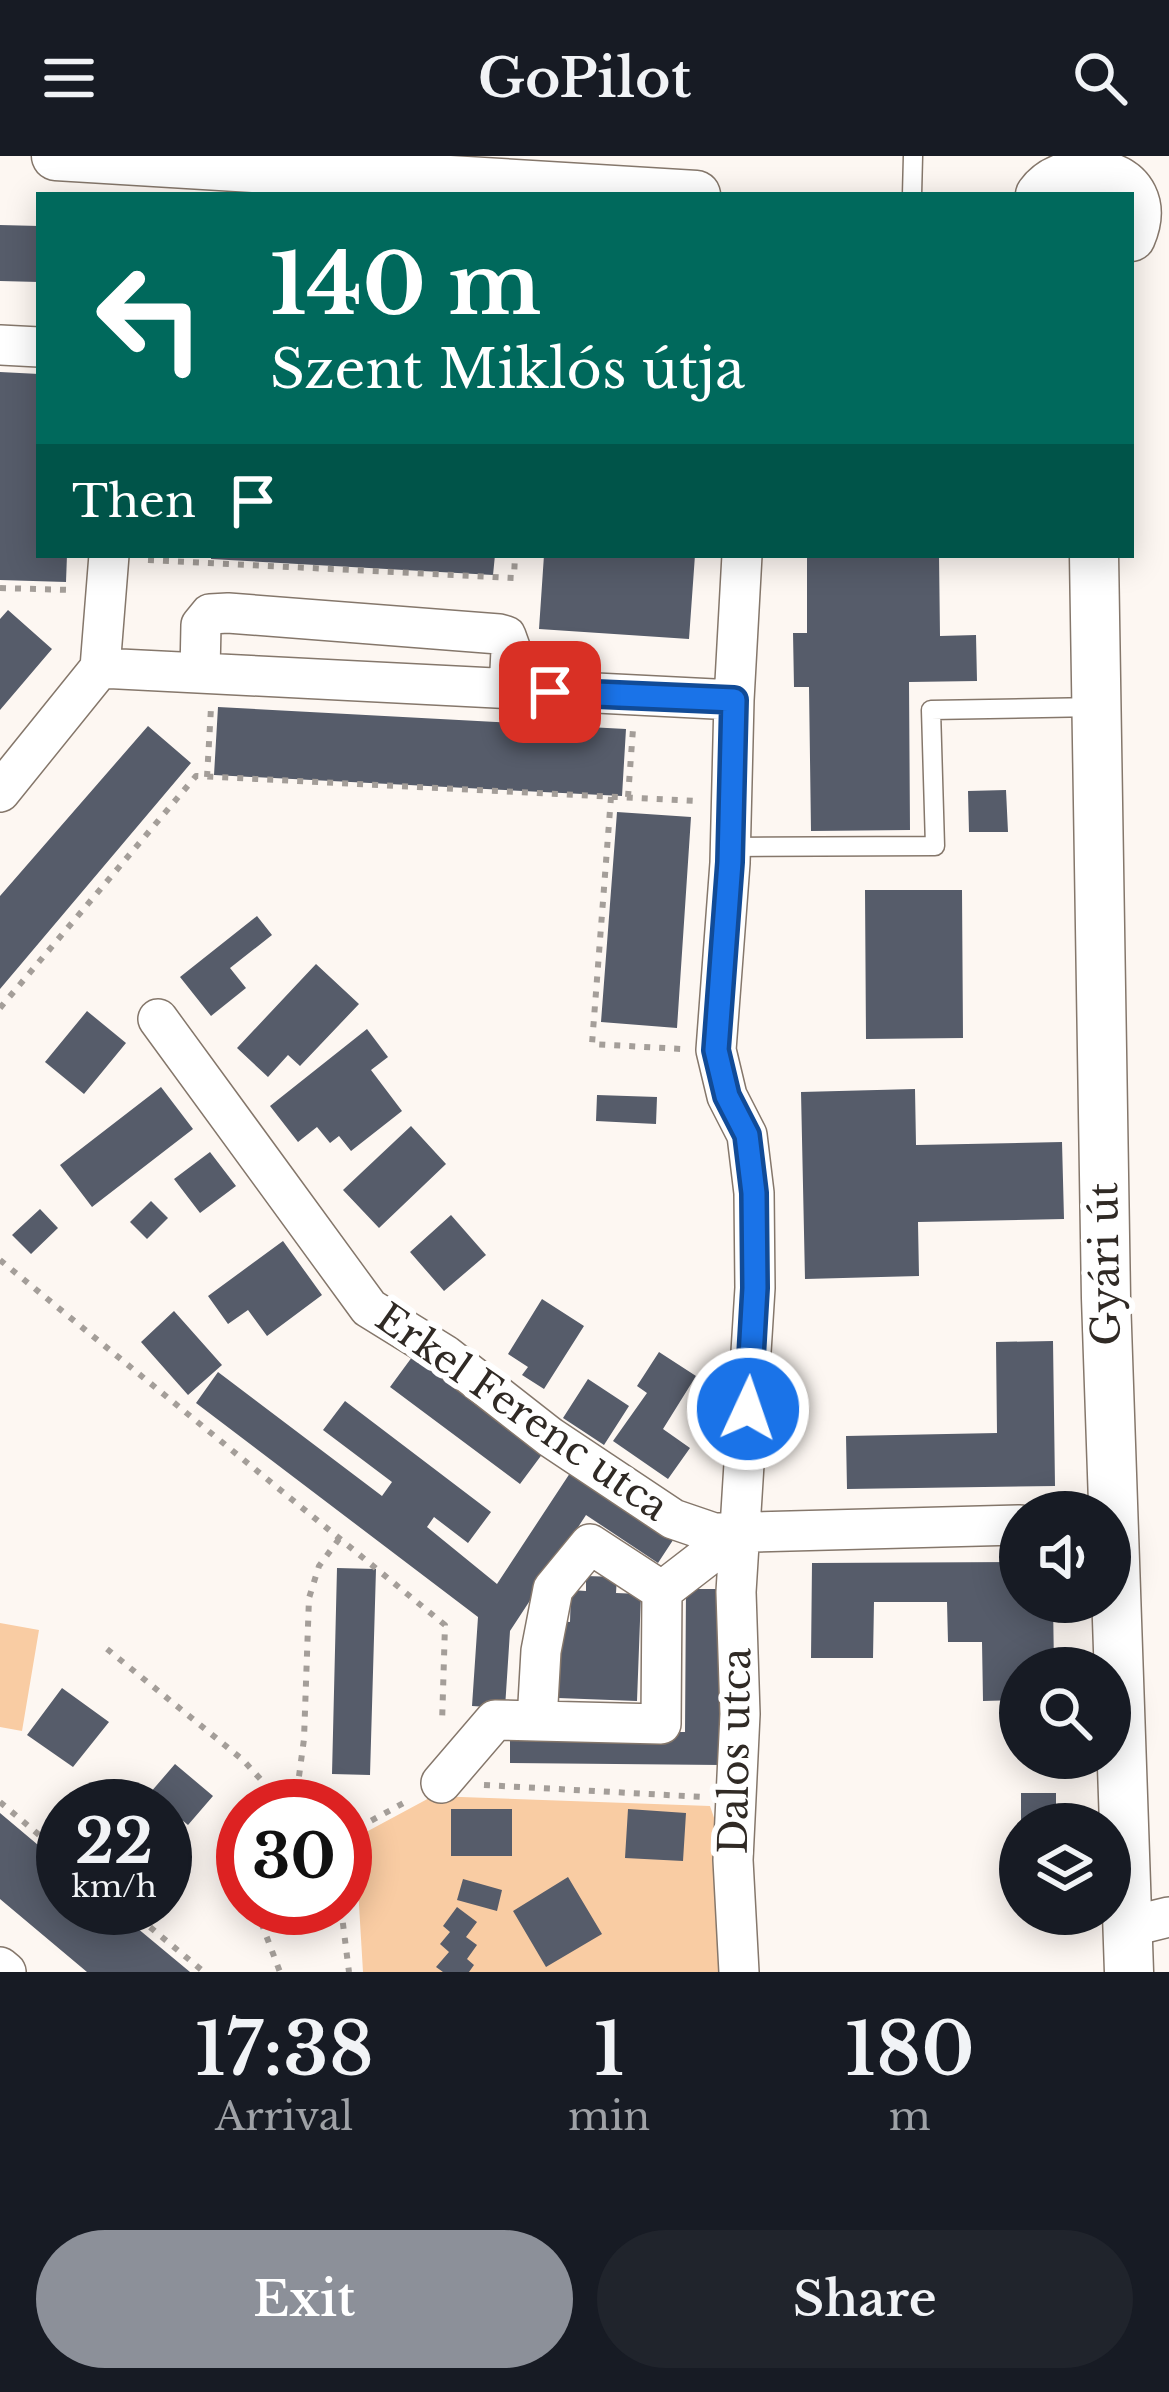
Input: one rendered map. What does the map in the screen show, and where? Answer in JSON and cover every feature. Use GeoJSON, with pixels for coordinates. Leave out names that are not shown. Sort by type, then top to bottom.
{"type":"FeatureCollection","features":[{"type":"Feature","properties":{"kind":"street"},"geometry":{"type":"LineString","coordinates":[[56,156],[133,177],[320,164],[660,192]]}},
{"type":"Feature","properties":{"kind":"street"},"geometry":{"type":"LineString","coordinates":[[1042,180],[1086,162],[1123,192]]}},
{"type":"Feature","properties":{"kind":"street"},"geometry":{"type":"LineString","coordinates":[[0,345],[36,347]]}},
{"type":"Feature","properties":{"kind":"street"},"geometry":{"type":"LineString","coordinates":[[0,792],[100,668],[128,558]]}},
{"type":"Feature","properties":{"kind":"street","name":"Dalos utca"},"geometry":{"type":"LineString","coordinates":[[739,1972],[733,1860],[738,1798],[736,1592],[755,1288],[754,1193],[747,1135],[727,1096],[716,1050],[731,847],[742,558]]}},
{"type":"Feature","properties":{"kind":"street","name":"Gyári út"},"geometry":{"type":"LineString","coordinates":[[1094,558],[1110,1491]]}},
{"type":"Feature","properties":{"kind":"street"},"geometry":{"type":"LineString","coordinates":[[206,681],[201,625],[210,614],[228,614],[499,634],[506,636],[511,650],[509,691]]}},
{"type":"Feature","properties":{"kind":"street"},"geometry":{"type":"LineString","coordinates":[[100,668],[206,681],[734,700]]}},
{"type":"Feature","properties":{"kind":"street","name":"Erkel Ferenc utca"},"geometry":{"type":"LineString","coordinates":[[158,1019],[369,1308],[445,1355],[550,1437],[673,1519],[714,1533],[999,1525]]}},
{"type":"Feature","properties":{"kind":"street"},"geometry":{"type":"LineString","coordinates":[[662,1591],[741,1530]]}},
{"type":"Feature","properties":{"kind":"street"},"geometry":{"type":"LineString","coordinates":[[537,1721],[541,1651],[553,1589],[590,1544],[662,1591]]}},
{"type":"Feature","properties":{"kind":"street"},"geometry":{"type":"LineString","coordinates":[[441,1783],[495,1720],[661,1724],[662,1591]]}},
{"type":"Feature","properties":{"kind":"street","name":"Gyári út"},"geometry":{"type":"LineString","coordinates":[[1118,1623],[1142,1939]]}},
{"type":"Feature","properties":{"kind":"lane"},"geometry":{"type":"LineString","coordinates":[[912,192],[913,156]]}},
{"type":"Feature","properties":{"kind":"lane"},"geometry":{"type":"LineString","coordinates":[[731,847],[934,846],[932,710],[1096,707]]}},
{"type":"Feature","properties":{"kind":"path"},"geometry":{"type":"LineString","coordinates":[[164,558],[514,578],[515,558]]}},
{"type":"Feature","properties":{"kind":"path"},"geometry":{"type":"LineString","coordinates":[[0,588],[75,590]]}},
{"type":"Feature","properties":{"kind":"path"},"geometry":{"type":"LineString","coordinates":[[206,681],[207,777]]}},
{"type":"Feature","properties":{"kind":"path"},"geometry":{"type":"LineString","coordinates":[[628,797],[634,717]]}},
{"type":"Feature","properties":{"kind":"path"},"geometry":{"type":"LineString","coordinates":[[0,1008],[196,776],[704,801]]}},
{"type":"Feature","properties":{"kind":"path"},"geometry":{"type":"LineString","coordinates":[[611,797],[592,1044],[692,1049]]}},
{"type":"Feature","properties":{"kind":"path"},"geometry":{"type":"LineString","coordinates":[[0,1260],[445,1624],[441,1783]]}},
{"type":"Feature","properties":{"kind":"path"},"geometry":{"type":"LineString","coordinates":[[299,1779],[309,1598],[319,1566],[339,1539]]}},
{"type":"Feature","properties":{"kind":"path"},"geometry":{"type":"LineString","coordinates":[[107,1649],[260,1779]]}},
{"type":"Feature","properties":{"kind":"path"},"geometry":{"type":"LineString","coordinates":[[372,1820],[441,1783],[738,1798]]}},
{"type":"Feature","properties":{"kind":"path"},"geometry":{"type":"LineString","coordinates":[[0,1802],[36,1832]]}},
{"type":"Feature","properties":{"kind":"path"},"geometry":{"type":"LineString","coordinates":[[159,1935],[204,1972]]}},
{"type":"Feature","properties":{"kind":"path"},"geometry":{"type":"LineString","coordinates":[[266,1935],[280,1972]]}},
{"type":"Feature","properties":{"kind":"path"},"geometry":{"type":"LineString","coordinates":[[344,1935],[349,1972]]}},
{"type":"Feature","properties":{"kind":"shaded area"},"geometry":{"type":"Polygon","coordinates":[[[0,1623],[39,1630],[22,1731],[0,1727],[0,1623]]]}},
{"type":"Feature","properties":{"kind":"shaded area"},"geometry":{"type":"Polygon","coordinates":[[[433,1796],[710,1806],[723,1844],[726,1972],[363,1972],[361,1935],[372,1935],[372,1829],[433,1796]]]}},
{"type":"Feature","properties":{"kind":"building"},"geometry":{"type":"Polygon","coordinates":[[[0,225],[36,226],[36,282],[0,281],[0,225]]]}},
{"type":"Feature","properties":{"kind":"building"},"geometry":{"type":"Polygon","coordinates":[[[0,372],[36,374],[36,558],[67,558],[66,582],[0,580],[0,372]]]}},
{"type":"Feature","properties":{"kind":"building"},"geometry":{"type":"Polygon","coordinates":[[[211,558],[495,558],[493,575],[211,558]]]}},
{"type":"Feature","properties":{"kind":"building"},"geometry":{"type":"Polygon","coordinates":[[[544,558],[695,558],[689,639],[539,629],[544,558]]]}},
{"type":"Feature","properties":{"kind":"building"},"geometry":{"type":"Polygon","coordinates":[[[807,558],[939,558],[940,636],[976,635],[977,681],[909,682],[910,830],[811,831],[809,687],[794,687],[793,633],[807,633],[807,558]]]}},
{"type":"Feature","properties":{"kind":"building"},"geometry":{"type":"Polygon","coordinates":[[[8,610],[52,649],[0,710],[0,619],[8,610]]]}},
{"type":"Feature","properties":{"kind":"building"},"geometry":{"type":"Polygon","coordinates":[[[218,707],[626,729],[622,796],[214,775],[218,707]]]}},
{"type":"Feature","properties":{"kind":"building"},"geometry":{"type":"Polygon","coordinates":[[[148,726],[191,763],[0,989],[0,896],[148,726]]]}},
{"type":"Feature","properties":{"kind":"building"},"geometry":{"type":"Polygon","coordinates":[[[1006,790],[1008,832],[969,832],[968,791],[1006,790]]]}},
{"type":"Feature","properties":{"kind":"building"},"geometry":{"type":"Polygon","coordinates":[[[617,812],[691,817],[677,1028],[601,1022],[617,812]]]}},
{"type":"Feature","properties":{"kind":"building"},"geometry":{"type":"Polygon","coordinates":[[[865,890],[962,890],[963,1038],[866,1039],[865,890]]]}},
{"type":"Feature","properties":{"kind":"building"},"geometry":{"type":"Polygon","coordinates":[[[257,916],[272,935],[230,968],[246,988],[211,1016],[180,977],[257,916]]]}},
{"type":"Feature","properties":{"kind":"building"},"geometry":{"type":"Polygon","coordinates":[[[316,964],[359,1004],[300,1066],[288,1055],[268,1077],[237,1048],[316,964]]]}},
{"type":"Feature","properties":{"kind":"building"},"geometry":{"type":"Polygon","coordinates":[[[87,1011],[126,1043],[84,1094],[45,1062],[87,1011]]]}},
{"type":"Feature","properties":{"kind":"building"},"geometry":{"type":"Polygon","coordinates":[[[367,1029],[388,1057],[371,1070],[402,1111],[351,1151],[339,1136],[330,1143],[317,1127],[298,1142],[270,1106],[367,1029]]]}},
{"type":"Feature","properties":{"kind":"building"},"geometry":{"type":"Polygon","coordinates":[[[161,1087],[193,1129],[92,1207],[60,1165],[161,1087]]]}},
{"type":"Feature","properties":{"kind":"building"},"geometry":{"type":"Polygon","coordinates":[[[915,1089],[916,1145],[1062,1142],[1064,1219],[918,1222],[919,1276],[805,1279],[801,1092],[915,1089]]]}},
{"type":"Feature","properties":{"kind":"building"},"geometry":{"type":"Polygon","coordinates":[[[597,1095],[657,1097],[656,1124],[596,1121],[597,1095]]]}},
{"type":"Feature","properties":{"kind":"building"},"geometry":{"type":"Polygon","coordinates":[[[411,1126],[446,1164],[379,1228],[343,1190],[411,1126]]]}},
{"type":"Feature","properties":{"kind":"building"},"geometry":{"type":"Polygon","coordinates":[[[210,1152],[236,1186],[200,1213],[174,1179],[210,1152]]]}},
{"type":"Feature","properties":{"kind":"building"},"geometry":{"type":"Polygon","coordinates":[[[151,1201],[168,1218],[147,1239],[130,1222],[151,1201]]]}},
{"type":"Feature","properties":{"kind":"building"},"geometry":{"type":"Polygon","coordinates":[[[40,1209],[58,1228],[31,1254],[12,1235],[40,1209]]]}},
{"type":"Feature","properties":{"kind":"building"},"geometry":{"type":"Polygon","coordinates":[[[451,1215],[486,1255],[444,1291],[410,1252],[451,1215]]]}},
{"type":"Feature","properties":{"kind":"building"},"geometry":{"type":"Polygon","coordinates":[[[283,1241],[322,1295],[267,1336],[248,1310],[228,1324],[208,1296],[283,1241]]]}},
{"type":"Feature","properties":{"kind":"building"},"geometry":{"type":"Polygon","coordinates":[[[542,1299],[584,1326],[544,1389],[522,1375],[528,1367],[508,1354],[542,1299]]]}},
{"type":"Feature","properties":{"kind":"building"},"geometry":{"type":"Polygon","coordinates":[[[174,1311],[222,1365],[188,1395],[141,1342],[174,1311]]]}},
{"type":"Feature","properties":{"kind":"building"},"geometry":{"type":"Polygon","coordinates":[[[1053,1341],[1055,1486],[847,1489],[846,1436],[997,1433],[996,1342],[1053,1341]]]}},
{"type":"Feature","properties":{"kind":"building"},"geometry":{"type":"Polygon","coordinates":[[[659,1352],[696,1376],[663,1429],[690,1448],[668,1479],[613,1441],[647,1393],[637,1386],[659,1352]]]}},
{"type":"Feature","properties":{"kind":"building"},"geometry":{"type":"Polygon","coordinates":[[[415,1353],[546,1449],[520,1484],[390,1387],[415,1353]]]}},
{"type":"Feature","properties":{"kind":"building"},"geometry":{"type":"Polygon","coordinates":[[[218,1372],[382,1496],[392,1482],[323,1430],[345,1401],[491,1512],[468,1543],[434,1517],[427,1527],[497,1584],[574,1467],[677,1534],[658,1563],[586,1515],[510,1631],[505,1708],[472,1706],[478,1617],[196,1403],[218,1372]]]}},
{"type":"Feature","properties":{"kind":"building"},"geometry":{"type":"Polygon","coordinates":[[[588,1379],[629,1406],[604,1445],[563,1418],[588,1379]]]}},
{"type":"Feature","properties":{"kind":"building"},"geometry":{"type":"Polygon","coordinates":[[[999,1562],[999,1623],[1053,1623],[1054,1647],[999,1647],[999,1701],[983,1701],[982,1642],[948,1642],[947,1602],[874,1602],[873,1658],[811,1658],[812,1563],[999,1562]]]}},
{"type":"Feature","properties":{"kind":"building"},"geometry":{"type":"Polygon","coordinates":[[[337,1568],[376,1569],[370,1775],[332,1774],[337,1568]]]}},
{"type":"Feature","properties":{"kind":"building"},"geometry":{"type":"Polygon","coordinates":[[[586,1576],[617,1577],[616,1593],[641,1594],[637,1701],[558,1698],[561,1621],[570,1622],[571,1590],[586,1591],[586,1576]]]}},
{"type":"Feature","properties":{"kind":"building"},"geometry":{"type":"Polygon","coordinates":[[[686,1589],[722,1589],[721,1765],[510,1763],[510,1731],[685,1732],[686,1589]]]}},
{"type":"Feature","properties":{"kind":"building"},"geometry":{"type":"Polygon","coordinates":[[[62,1688],[109,1722],[73,1767],[27,1735],[62,1688]]]}},
{"type":"Feature","properties":{"kind":"building"},"geometry":{"type":"Polygon","coordinates":[[[175,1764],[213,1796],[192,1820],[192,1779],[162,1779],[175,1764]]]}},
{"type":"Feature","properties":{"kind":"building"},"geometry":{"type":"Polygon","coordinates":[[[1021,1793],[1056,1793],[1056,1803],[1021,1803],[1021,1793]]]}},
{"type":"Feature","properties":{"kind":"building"},"geometry":{"type":"Polygon","coordinates":[[[451,1809],[512,1809],[512,1856],[451,1856],[451,1809]]]}},
{"type":"Feature","properties":{"kind":"building"},"geometry":{"type":"Polygon","coordinates":[[[628,1809],[686,1813],[683,1861],[625,1858],[628,1809]]]}},
{"type":"Feature","properties":{"kind":"building"},"geometry":{"type":"Polygon","coordinates":[[[0,1813],[36,1843],[36,1929],[0,1899],[0,1813]]]}},
{"type":"Feature","properties":{"kind":"building"},"geometry":{"type":"Polygon","coordinates":[[[568,1877],[602,1934],[546,1967],[513,1911],[568,1877]]]}},
{"type":"Feature","properties":{"kind":"building"},"geometry":{"type":"Polygon","coordinates":[[[463,1879],[502,1890],[497,1911],[457,1900],[463,1879]]]}},
{"type":"Feature","properties":{"kind":"building"},"geometry":{"type":"Polygon","coordinates":[[[457,1907],[477,1922],[466,1937],[477,1945],[467,1959],[474,1965],[469,1972],[443,1972],[436,1967],[449,1952],[440,1944],[450,1932],[443,1926],[457,1907]]]}},
{"type":"Feature","properties":{"kind":"building"},"geometry":{"type":"Polygon","coordinates":[[[43,1935],[145,1935],[190,1972],[87,1972],[43,1935]]]}},
{"type":"Feature","properties":{"kind":"route"},"geometry":{"type":"LineString","coordinates":[[550,692],[734,700],[730,862],[716,1050],[727,1096],[747,1135],[754,1193],[755,1288],[748,1409]]}}]}
